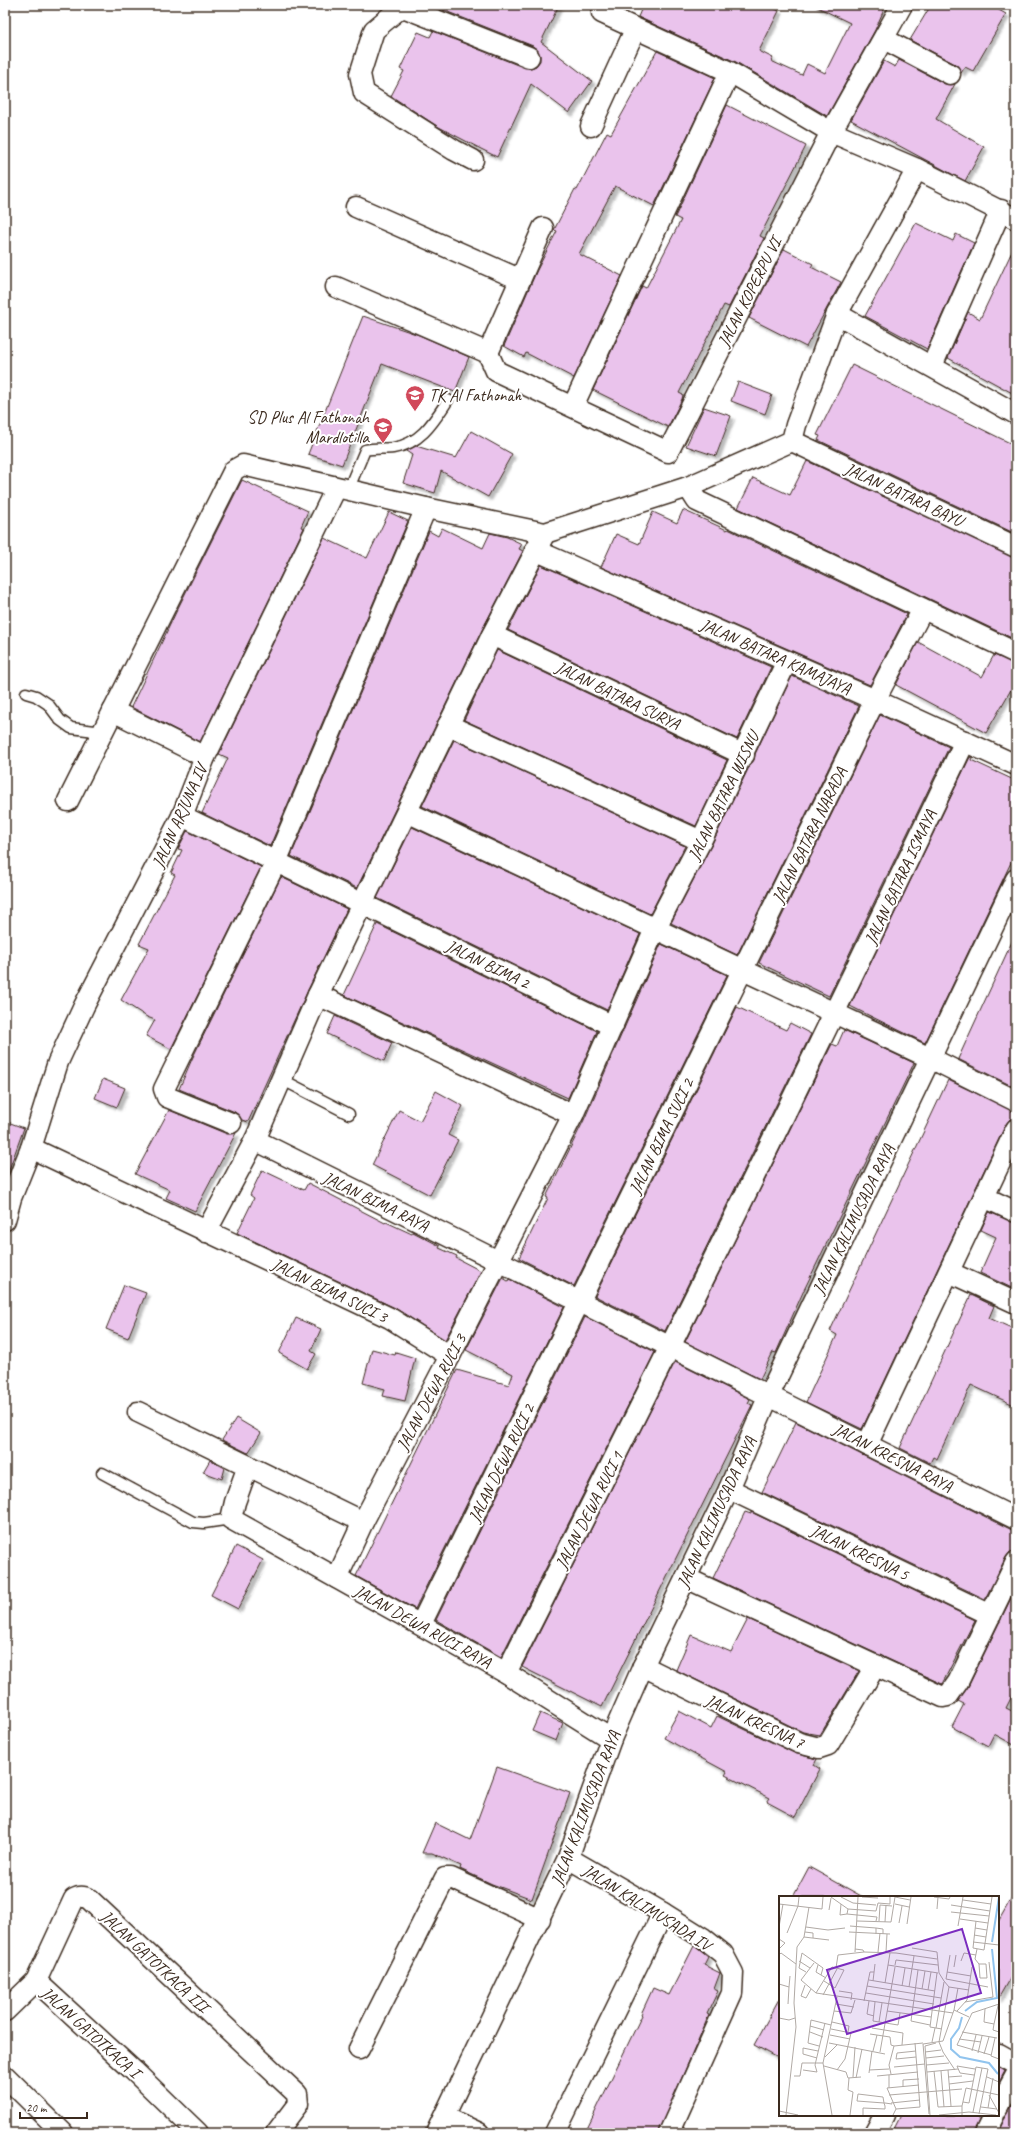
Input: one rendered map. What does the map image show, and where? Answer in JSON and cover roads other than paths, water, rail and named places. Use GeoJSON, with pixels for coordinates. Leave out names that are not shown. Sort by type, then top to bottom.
{"type":"FeatureCollection","features":[{"type":"Feature","properties":{"kind":"street","name":"JALAN KOPERPU VI"},"geometry":{"type":"LineString","coordinates":[[572,406],[668,452],[831,132],[902,5]]}},
{"type":"Feature","properties":{"kind":"street"},"geometry":{"type":"LineString","coordinates":[[473,160],[454,150],[364,93],[360,74],[374,30],[403,6],[529,57]]}},
{"type":"Feature","properties":{"kind":"street"},"geometry":{"type":"LineString","coordinates":[[602,13],[635,30],[730,72],[831,132],[917,169],[1009,215],[932,366]]}},
{"type":"Feature","properties":{"kind":"street"},"geometry":{"type":"LineString","coordinates":[[591,126],[635,30]]}},
{"type":"Feature","properties":{"kind":"street"},"geometry":{"type":"LineString","coordinates":[[884,39],[950,74]]}},
{"type":"Feature","properties":{"kind":"street"},"geometry":{"type":"LineString","coordinates":[[336,287],[488,353],[496,371],[572,406],[730,72]]}},
{"type":"Feature","properties":{"kind":"street"},"geometry":{"type":"LineString","coordinates":[[68,801],[234,470],[243,464],[342,489],[545,533],[688,487],[792,441],[796,425],[837,314],[917,169]]}},
{"type":"Feature","properties":{"kind":"street"},"geometry":{"type":"LineString","coordinates":[[356,207],[519,278]]}},
{"type":"Feature","properties":{"kind":"street"},"geometry":{"type":"LineString","coordinates":[[488,353],[519,278],[543,228]]}},
{"type":"Feature","properties":{"kind":"street"},"geometry":{"type":"LineString","coordinates":[[837,314],[1016,414]]}},
{"type":"Feature","properties":{"kind":"street","name":"JALAN BATARA BAYU"},"geometry":{"type":"LineString","coordinates":[[792,441],[1016,547]]}},
{"type":"Feature","properties":{"kind":"street"},"geometry":{"type":"LineString","coordinates":[[688,487],[697,501],[1016,653]]}},
{"type":"Feature","properties":{"kind":"street","name":"JALAN ARJUNA IV"},"geometry":{"type":"LineString","coordinates":[[5,1220],[8,1197],[31,1148],[58,1062],[84,1006],[182,816],[205,757],[342,489]]}},
{"type":"Feature","properties":{"kind":"street"},"geometry":{"type":"LineString","coordinates":[[231,1123],[167,1097],[164,1089],[276,862],[426,508]]}},
{"type":"Feature","properties":{"kind":"street"},"geometry":{"type":"LineString","coordinates":[[206,1232],[255,1140],[318,995],[492,634],[545,533]]}},
{"type":"Feature","properties":{"kind":"street","name":"JALAN BATARA KAMAJAYA"},"geometry":{"type":"LineString","coordinates":[[536,550],[875,700],[1016,765]]}},
{"type":"Feature","properties":{"kind":"street","name":"JALAN BATARA NARADA"},"geometry":{"type":"LineString","coordinates":[[742,970],[875,700],[923,609]]}},
{"type":"Feature","properties":{"kind":"street","name":"JALAN BATARA SURYA"},"geometry":{"type":"LineString","coordinates":[[492,634],[744,755]]}},
{"type":"Feature","properties":{"kind":"street","name":"JALAN BATARA WISNU"},"geometry":{"type":"LineString","coordinates":[[573,1115],[655,930],[744,755],[787,661]]}},
{"type":"Feature","properties":{"kind":"street"},"geometry":{"type":"LineString","coordinates":[[114,711],[205,757]]}},
{"type":"Feature","properties":{"kind":"street"},"geometry":{"type":"LineString","coordinates":[[448,725],[701,841]]}},
{"type":"Feature","properties":{"kind":"street","name":"JALAN BATARA ISMAYA"},"geometry":{"type":"LineString","coordinates":[[671,1347],[835,1014],[965,741]]}},
{"type":"Feature","properties":{"kind":"street"},"geometry":{"type":"LineString","coordinates":[[407,812],[655,930],[930,1058],[1016,1101]]}},
{"type":"Feature","properties":{"kind":"street","name":"JALAN BIMA 2"},"geometry":{"type":"LineString","coordinates":[[182,816],[276,862],[363,902],[613,1026]]}},
{"type":"Feature","properties":{"kind":"street","name":"JALAN KALIMUSADA RAYA"},"geometry":{"type":"LineString","coordinates":[[479,2133],[441,2125],[568,1858],[611,1739],[643,1666],[729,1489],[769,1396],[1016,880]]}},
{"type":"Feature","properties":{"kind":"street","name":"JALAN BIMA SUCI 2"},"geometry":{"type":"LineString","coordinates":[[580,1302],[742,970]]}},
{"type":"Feature","properties":{"kind":"street"},"geometry":{"type":"LineString","coordinates":[[318,995],[573,1115]]}},
{"type":"Feature","properties":{"kind":"street","name":"JALAN DEWA RUCI 3"},"geometry":{"type":"LineString","coordinates":[[337,1578],[363,1522],[573,1115]]}},
{"type":"Feature","properties":{"kind":"street"},"geometry":{"type":"LineString","coordinates":[[868,1445],[1016,1129]]}},
{"type":"Feature","properties":{"kind":"street","name":"JALAN BIMA RAYA"},"geometry":{"type":"LineString","coordinates":[[255,1140],[671,1347]]}},
{"type":"Feature","properties":{"kind":"street","name":"JALAN BIMA SUCI 3"},"geometry":{"type":"LineString","coordinates":[[31,1148],[390,1318],[450,1356]]}},
{"type":"Feature","properties":{"kind":"street"},"geometry":{"type":"LineString","coordinates":[[984,1197],[1016,1212]]}},
{"type":"Feature","properties":{"kind":"street"},"geometry":{"type":"LineString","coordinates":[[949,1272],[1016,1303]]}},
{"type":"Feature","properties":{"kind":"street","name":"JALAN DEWA RUCI 2"},"geometry":{"type":"LineString","coordinates":[[421,1624],[580,1302]]}},
{"type":"Feature","properties":{"kind":"street","name":"JALAN KRESNA RAYA"},"geometry":{"type":"LineString","coordinates":[[671,1347],[1016,1519]]}},
{"type":"Feature","properties":{"kind":"street","name":"JALAN DEWA RUCI 1"},"geometry":{"type":"LineString","coordinates":[[506,1673],[671,1347]]}},
{"type":"Feature","properties":{"kind":"street"},"geometry":{"type":"LineString","coordinates":[[138,1412],[363,1522]]}},
{"type":"Feature","properties":{"kind":"street"},"geometry":{"type":"LineString","coordinates":[[231,1519],[235,1502],[248,1466]]}},
{"type":"Feature","properties":{"kind":"street","name":"JALAN KRESNA 5"},"geometry":{"type":"LineString","coordinates":[[729,1489],[991,1615]]}},
{"type":"Feature","properties":{"kind":"street","name":"JALAN DEWA RUCI RAYA"},"geometry":{"type":"LineString","coordinates":[[231,1519],[421,1624],[506,1673],[611,1739]]}},
{"type":"Feature","properties":{"kind":"street"},"geometry":{"type":"LineString","coordinates":[[686,1578],[943,1697],[948,1696],[958,1682],[1016,1562]]}},
{"type":"Feature","properties":{"kind":"street","name":"JALAN KRESNA 7"},"geometry":{"type":"LineString","coordinates":[[643,1666],[799,1743],[820,1748],[828,1745],[876,1666]]}},
{"type":"Feature","properties":{"kind":"street","name":"JALAN KALIMUSADA IV"},"geometry":{"type":"LineString","coordinates":[[568,1858],[664,1913],[703,1938],[723,1954],[733,1973],[732,1993],[669,2133]]}},
{"type":"Feature","properties":{"kind":"street"},"geometry":{"type":"LineString","coordinates":[[359,2048],[445,1878],[451,1878],[540,1919]]}},
{"type":"Feature","properties":{"kind":"street","name":"JALAN GATOTKACA III"},"geometry":{"type":"LineString","coordinates":[[9,2001],[36,1981],[74,1899],[79,1896],[89,1899],[297,2094],[298,2104],[276,2133]]}},
{"type":"Feature","properties":{"kind":"street"},"geometry":{"type":"LineString","coordinates":[[555,2133],[664,1913]]}},
{"type":"Feature","properties":{"kind":"street","name":"JALAN GATOTKACA I"},"geometry":{"type":"LineString","coordinates":[[36,1981],[134,2071],[198,2133]]}},
{"type":"Feature","properties":{"kind":"street"},"geometry":{"type":"LineString","coordinates":[[999,2055],[1016,2064]]}},
{"type":"Feature","properties":{"kind":"street"},"geometry":{"type":"LineString","coordinates":[[999,2106],[1016,2075]]}},
{"type":"Feature","properties":{"kind":"street"},"geometry":{"type":"LineString","coordinates":[[5,2076],[63,2133]]}},
{"type":"Feature","properties":{"kind":"street"},"geometry":{"type":"LineString","coordinates":[[874,2133],[883,2116]]}},
{"type":"Feature","properties":{"kind":"street"},"geometry":{"type":"LineString","coordinates":[[985,2133],[994,2116]]}},
{"type":"Feature","properties":{"kind":"lane"},"geometry":{"type":"LineString","coordinates":[[342,489],[365,450],[392,448],[413,441],[428,428],[448,400]]}},
{"type":"Feature","properties":{"kind":"lane"},"geometry":{"type":"LineString","coordinates":[[26,693],[36,696],[48,704],[60,720],[71,728],[103,732]]}},
{"type":"Feature","properties":{"kind":"lane"},"geometry":{"type":"LineString","coordinates":[[281,1079],[349,1114]]}},
{"type":"Feature","properties":{"kind":"lane"},"geometry":{"type":"LineString","coordinates":[[102,1473],[193,1522],[204,1523],[231,1519]]}},
{"type":"Feature","properties":{"kind":"place","name":"TK Al Fathonah"},"geometry":{"type":"Point","coordinates":[415,412]}},
{"type":"Feature","properties":{"kind":"place","name":"SD Plus Al Fathonah Mardlotilla"},"geometry":{"type":"Point","coordinates":[383,444]}}]}
